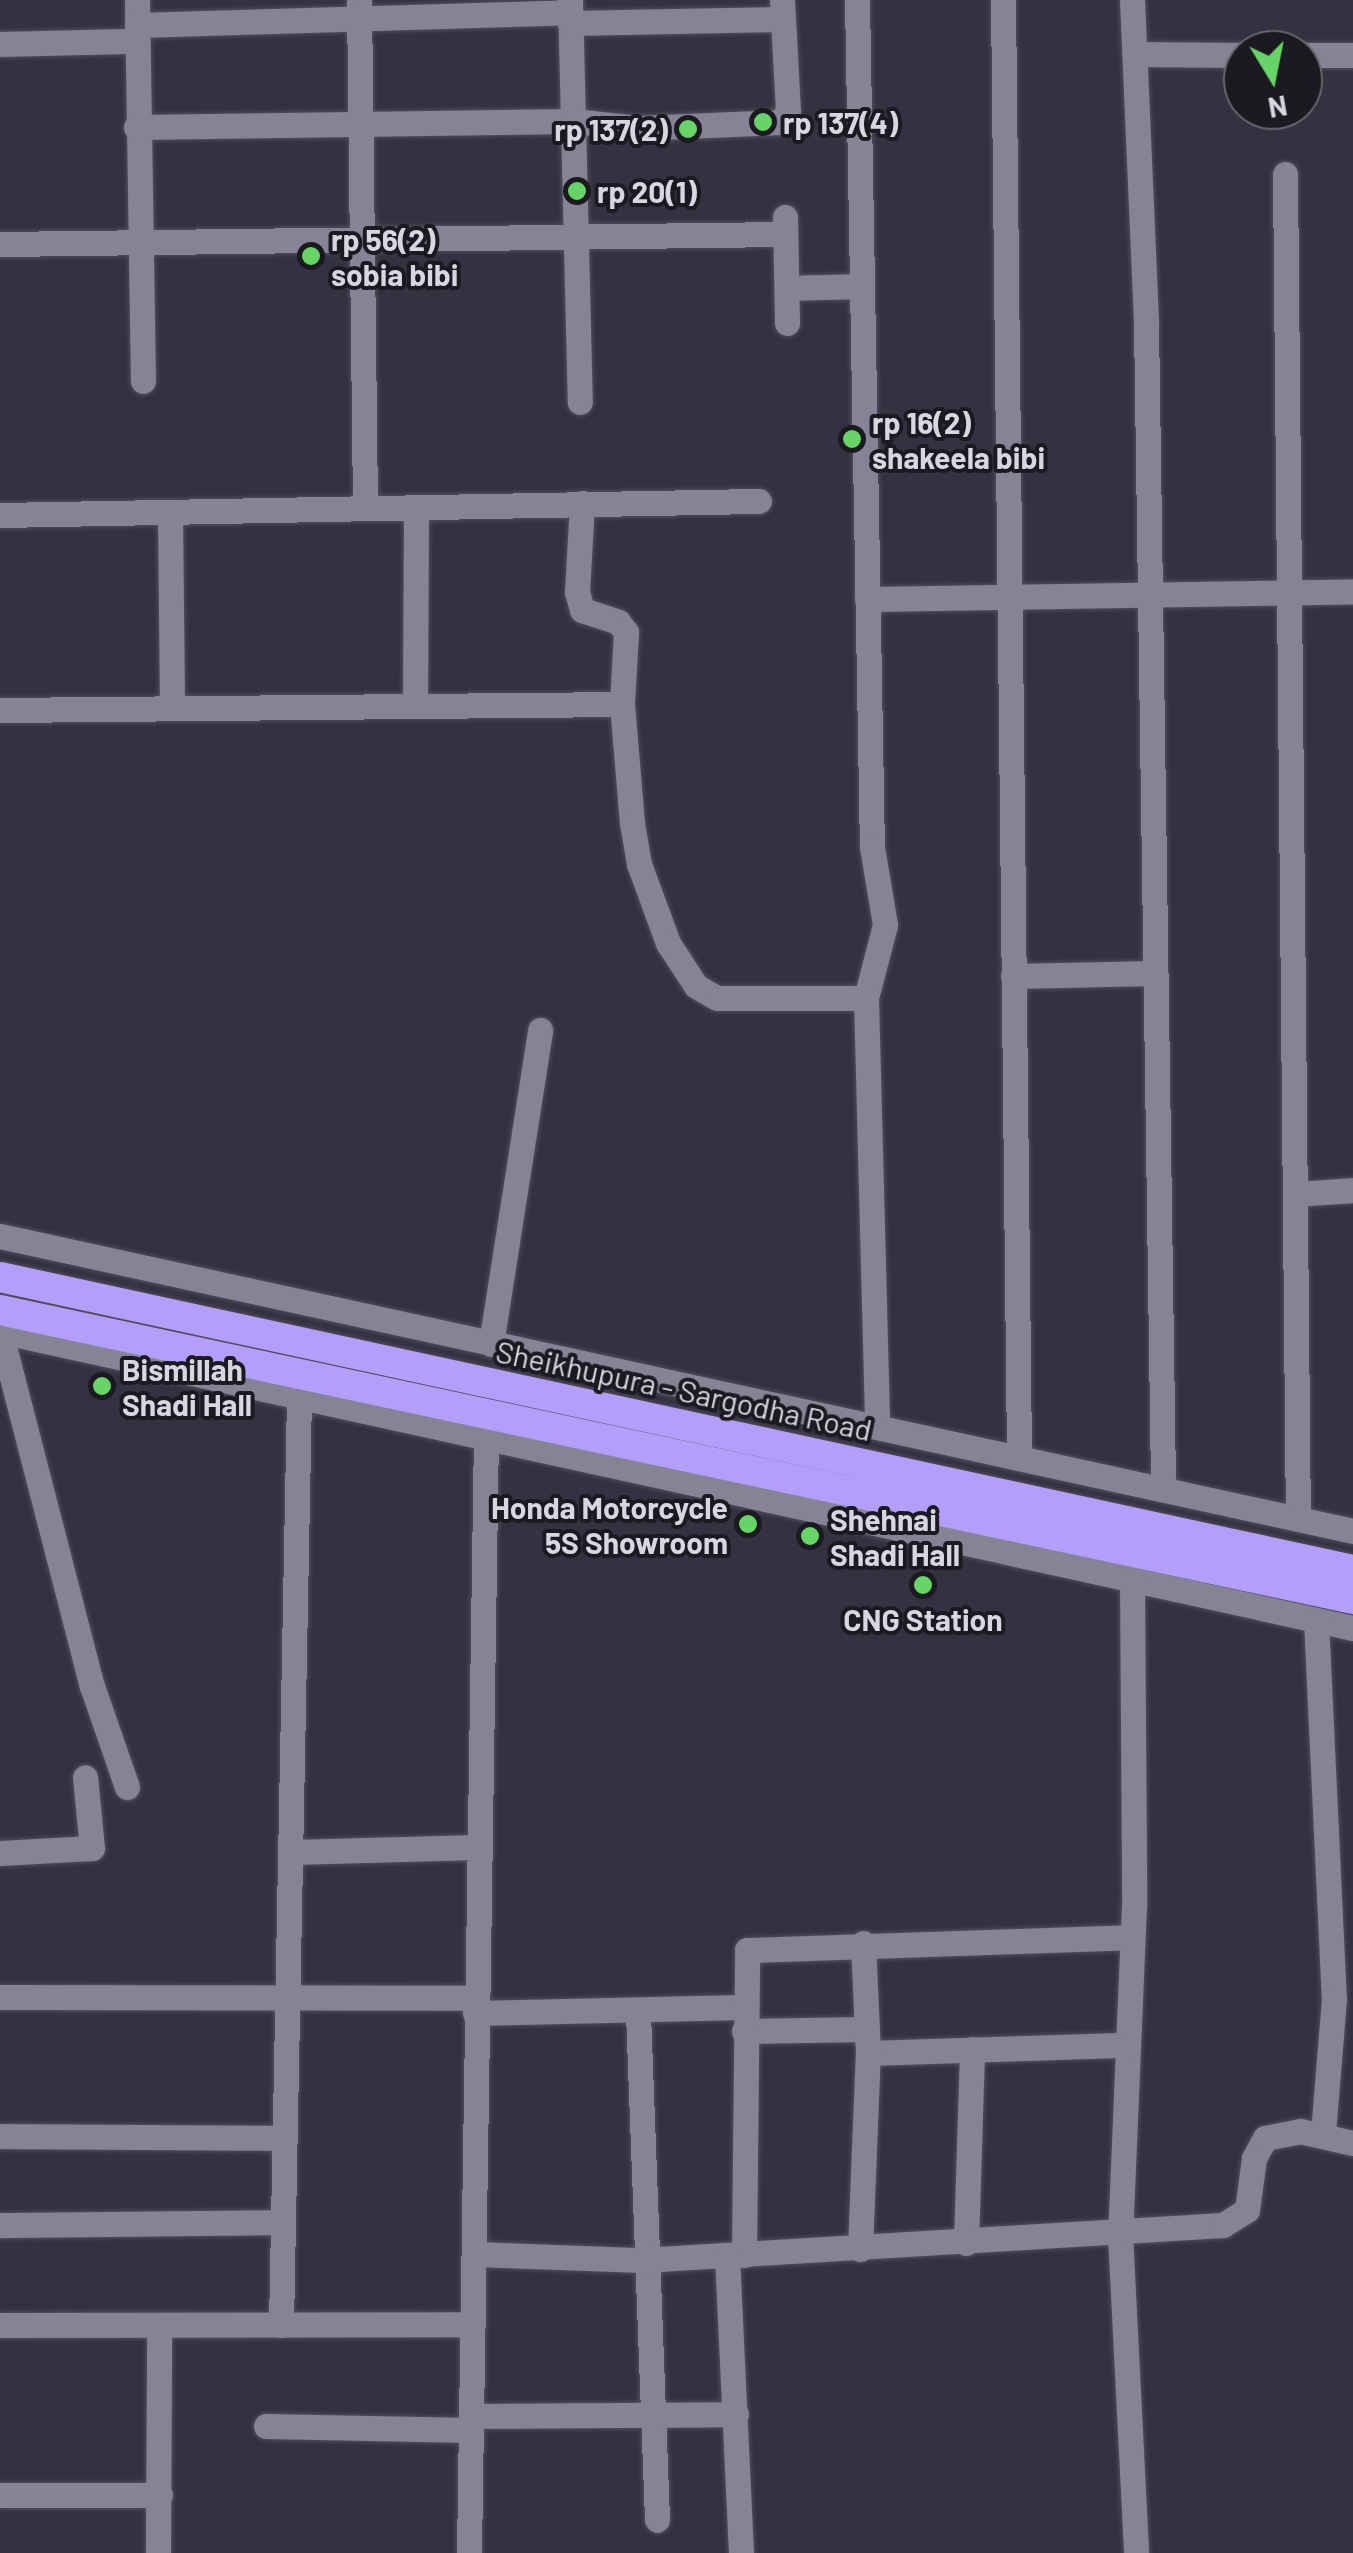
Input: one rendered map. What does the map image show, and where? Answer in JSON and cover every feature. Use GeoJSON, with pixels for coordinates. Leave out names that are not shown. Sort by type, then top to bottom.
{"type":"FeatureCollection","features":[{"type":"Feature","properties":{"kind":"highway","name":"Sheikhupura - Sargodha Road"},"geometry":{"type":"LineString","coordinates":[[0,1277],[1353,1570]]}},
{"type":"Feature","properties":{"kind":"highway"},"geometry":{"type":"LineString","coordinates":[[0,1310],[1353,1599]]}},
{"type":"Feature","properties":{"kind":"street"},"geometry":{"type":"LineString","coordinates":[[857,0],[872,847],[884,924],[866,998],[877,1428]]}},
{"type":"Feature","properties":{"kind":"street"},"geometry":{"type":"LineString","coordinates":[[1003,0],[1019,1458]]}},
{"type":"Feature","properties":{"kind":"street"},"geometry":{"type":"LineString","coordinates":[[1132,0],[1148,595],[1163,1490]]}},
{"type":"Feature","properties":{"kind":"street"},"geometry":{"type":"LineString","coordinates":[[359,9],[365,508]]}},
{"type":"Feature","properties":{"kind":"street"},"geometry":{"type":"LineString","coordinates":[[0,44],[137,22],[359,9],[782,10],[788,114],[781,122],[617,128],[573,121],[136,127]]}},
{"type":"Feature","properties":{"kind":"street"},"geometry":{"type":"LineString","coordinates":[[570,12],[580,402]]}},
{"type":"Feature","properties":{"kind":"street"},"geometry":{"type":"LineString","coordinates":[[137,22],[143,381]]}},
{"type":"Feature","properties":{"kind":"street"},"geometry":{"type":"LineString","coordinates":[[1135,54],[1223,54]]}},
{"type":"Feature","properties":{"kind":"street"},"geometry":{"type":"LineString","coordinates":[[1323,55],[1353,55]]}},
{"type":"Feature","properties":{"kind":"street"},"geometry":{"type":"LineString","coordinates":[[1286,174],[1298,1518]]}},
{"type":"Feature","properties":{"kind":"street"},"geometry":{"type":"LineString","coordinates":[[0,244],[576,239],[785,225],[788,323]]}},
{"type":"Feature","properties":{"kind":"street"},"geometry":{"type":"LineString","coordinates":[[786,288],[862,286]]}},
{"type":"Feature","properties":{"kind":"street"},"geometry":{"type":"LineString","coordinates":[[0,516],[759,501]]}},
{"type":"Feature","properties":{"kind":"street"},"geometry":{"type":"LineString","coordinates":[[582,503],[579,603],[626,632],[622,704],[639,864],[668,943],[688,977],[717,998],[866,998]]}},
{"type":"Feature","properties":{"kind":"street"},"geometry":{"type":"LineString","coordinates":[[415,706],[416,506]]}},
{"type":"Feature","properties":{"kind":"street"},"geometry":{"type":"LineString","coordinates":[[170,512],[172,708]]}},
{"type":"Feature","properties":{"kind":"street"},"geometry":{"type":"LineString","coordinates":[[868,599],[1353,591]]}},
{"type":"Feature","properties":{"kind":"street"},"geometry":{"type":"LineString","coordinates":[[0,710],[622,704]]}},
{"type":"Feature","properties":{"kind":"street"},"geometry":{"type":"LineString","coordinates":[[1013,976],[1154,973]]}},
{"type":"Feature","properties":{"kind":"street"},"geometry":{"type":"LineString","coordinates":[[491,1344],[540,1030]]}},
{"type":"Feature","properties":{"kind":"street"},"geometry":{"type":"LineString","coordinates":[[1295,1194],[1353,1190]]}},
{"type":"Feature","properties":{"kind":"street"},"geometry":{"type":"LineString","coordinates":[[0,1236],[1353,1530]]}},
{"type":"Feature","properties":{"kind":"street"},"geometry":{"type":"LineString","coordinates":[[127,1787],[92,1686],[0,1331],[1353,1628]]}},
{"type":"Feature","properties":{"kind":"street"},"geometry":{"type":"LineString","coordinates":[[281,2324],[300,1397]]}},
{"type":"Feature","properties":{"kind":"street"},"geometry":{"type":"LineString","coordinates":[[469,2553],[486,1438]]}},
{"type":"Feature","properties":{"kind":"street"},"geometry":{"type":"LineString","coordinates":[[1132,1580],[1132,1936],[1120,2234],[1136,2553]]}},
{"type":"Feature","properties":{"kind":"street"},"geometry":{"type":"LineString","coordinates":[[1316,1620],[1334,2000],[1323,2134]]}},
{"type":"Feature","properties":{"kind":"street"},"geometry":{"type":"LineString","coordinates":[[0,1853],[92,1848],[85,1777]]}},
{"type":"Feature","properties":{"kind":"street"},"geometry":{"type":"LineString","coordinates":[[290,1852],[478,1847]]}},
{"type":"Feature","properties":{"kind":"street"},"geometry":{"type":"LineString","coordinates":[[741,2553],[735,2256],[747,1950],[1132,1936]]}},
{"type":"Feature","properties":{"kind":"street"},"geometry":{"type":"LineString","coordinates":[[860,2249],[868,2041],[863,1943]]}},
{"type":"Feature","properties":{"kind":"street"},"geometry":{"type":"LineString","coordinates":[[0,1996],[288,1995],[744,2019],[868,2041],[972,2048],[1128,2045]]}},
{"type":"Feature","properties":{"kind":"street"},"geometry":{"type":"LineString","coordinates":[[638,2013],[642,2260],[657,2520]]}},
{"type":"Feature","properties":{"kind":"street"},"geometry":{"type":"LineString","coordinates":[[966,2243],[972,2048]]}},
{"type":"Feature","properties":{"kind":"street"},"geometry":{"type":"LineString","coordinates":[[474,2254],[642,2260],[1120,2234],[1232,2223],[1247,2210],[1254,2158],[1265,2138],[1323,2134],[1353,2143]]}},
{"type":"Feature","properties":{"kind":"street"},"geometry":{"type":"LineString","coordinates":[[0,2136],[285,2138]]}},
{"type":"Feature","properties":{"kind":"street"},"geometry":{"type":"LineString","coordinates":[[0,2224],[283,2222]]}},
{"type":"Feature","properties":{"kind":"street"},"geometry":{"type":"LineString","coordinates":[[0,2325],[473,2324]]}},
{"type":"Feature","properties":{"kind":"street"},"geometry":{"type":"LineString","coordinates":[[158,2553],[159,2325]]}},
{"type":"Feature","properties":{"kind":"street"},"geometry":{"type":"LineString","coordinates":[[266,2426],[736,2414]]}},
{"type":"Feature","properties":{"kind":"street"},"geometry":{"type":"LineString","coordinates":[[0,2495],[160,2496]]}},
{"type":"Feature","properties":{"kind":"place","name":"rp 137(4)"},"geometry":{"type":"Point","coordinates":[763,122]}},
{"type":"Feature","properties":{"kind":"place","name":"rp 137(2)"},"geometry":{"type":"Point","coordinates":[688,129]}},
{"type":"Feature","properties":{"kind":"place","name":"rp 20(1)"},"geometry":{"type":"Point","coordinates":[577,191]}},
{"type":"Feature","properties":{"kind":"place","name":"rp 56(2) sobia bibi"},"geometry":{"type":"Point","coordinates":[311,256]}},
{"type":"Feature","properties":{"kind":"place","name":"rp 16(2) shakeela bibi"},"geometry":{"type":"Point","coordinates":[852,439]}},
{"type":"Feature","properties":{"kind":"place","name":"Bismillah Shadi Hall"},"geometry":{"type":"Point","coordinates":[102,1386]}},
{"type":"Feature","properties":{"kind":"place","name":"Honda Motorcycle 5S Showroom"},"geometry":{"type":"Point","coordinates":[748,1524]}},
{"type":"Feature","properties":{"kind":"place","name":"Shehnai Shadi Hall"},"geometry":{"type":"Point","coordinates":[810,1536]}},
{"type":"Feature","properties":{"kind":"place","name":"CNG Station"},"geometry":{"type":"Point","coordinates":[923,1585]}}]}
